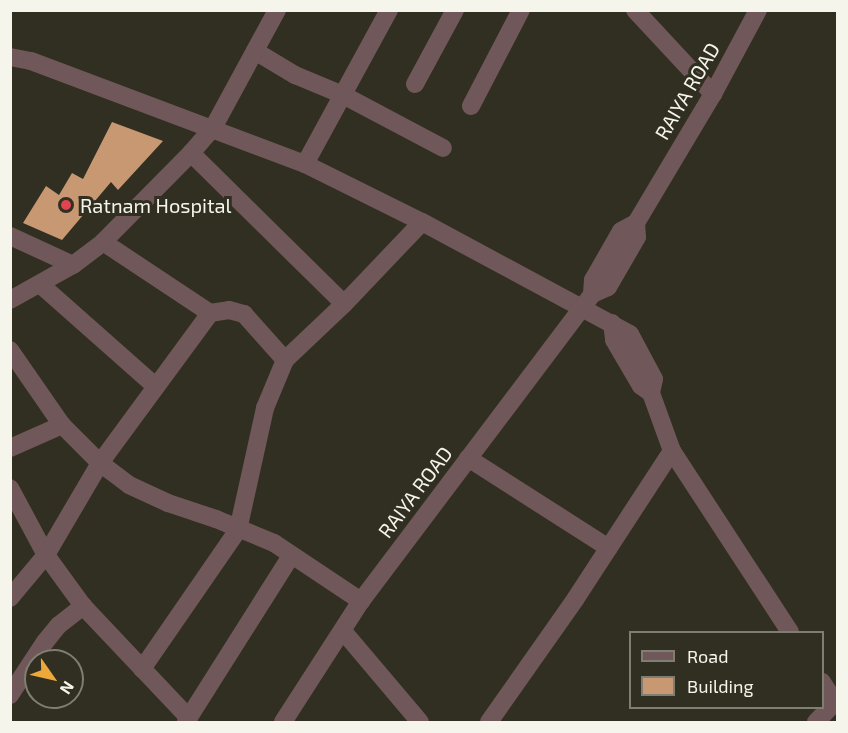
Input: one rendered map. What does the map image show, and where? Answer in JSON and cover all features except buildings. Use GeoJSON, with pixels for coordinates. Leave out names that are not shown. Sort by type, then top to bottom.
{"type":"FeatureCollection","features":[{"type":"Feature","properties":{"kind":"street"},"geometry":{"type":"LineString","coordinates":[[10,300],[41,285],[73,265],[103,242],[190,153],[213,128],[277,10]]}},
{"type":"Feature","properties":{"kind":"street"},"geometry":{"type":"LineString","coordinates":[[305,164],[389,10]]}},
{"type":"Feature","properties":{"kind":"street"},"geometry":{"type":"LineString","coordinates":[[416,84],[455,10]]}},
{"type":"Feature","properties":{"kind":"street"},"geometry":{"type":"LineString","coordinates":[[471,106],[521,10]]}},
{"type":"Feature","properties":{"kind":"street"},"geometry":{"type":"LineString","coordinates":[[635,10],[713,94]]}},
{"type":"Feature","properties":{"kind":"street","name":"RAIYA ROAD"},"geometry":{"type":"LineString","coordinates":[[283,723],[361,602],[468,458],[587,300],[608,287],[637,237],[636,223],[713,94],[758,10]]}},
{"type":"Feature","properties":{"kind":"street"},"geometry":{"type":"LineString","coordinates":[[255,51],[295,75],[343,95],[443,148]]}},
{"type":"Feature","properties":{"kind":"street"},"geometry":{"type":"LineString","coordinates":[[10,57],[31,61],[305,164],[587,300],[612,323],[614,340],[641,386],[651,393],[672,451],[789,631]]}},
{"type":"Feature","properties":{"kind":"street"},"geometry":{"type":"LineString","coordinates":[[190,153],[344,304]]}},
{"type":"Feature","properties":{"kind":"street"},"geometry":{"type":"LineString","coordinates":[[142,669],[238,530],[265,408],[285,360],[344,304],[422,222]]}},
{"type":"Feature","properties":{"kind":"street"},"geometry":{"type":"LineString","coordinates":[[10,236],[73,265]]}},
{"type":"Feature","properties":{"kind":"street"},"geometry":{"type":"LineString","coordinates":[[103,242],[210,312],[229,310],[244,314],[285,360]]}},
{"type":"Feature","properties":{"kind":"street"},"geometry":{"type":"LineString","coordinates":[[41,285],[155,386]]}},
{"type":"Feature","properties":{"kind":"street"},"geometry":{"type":"LineString","coordinates":[[10,598],[46,555],[100,463],[210,312]]}},
{"type":"Feature","properties":{"kind":"street"},"geometry":{"type":"LineString","coordinates":[[10,350],[62,424],[100,463],[129,485],[148,495],[274,543],[361,602]]}},
{"type":"Feature","properties":{"kind":"street"},"geometry":{"type":"LineString","coordinates":[[10,448],[62,424]]}},
{"type":"Feature","properties":{"kind":"street"},"geometry":{"type":"LineString","coordinates":[[499,719],[672,451]]}},
{"type":"Feature","properties":{"kind":"street"},"geometry":{"type":"LineString","coordinates":[[468,458],[609,548]]}},
{"type":"Feature","properties":{"kind":"street"},"geometry":{"type":"LineString","coordinates":[[10,488],[46,555],[83,606],[188,721],[291,556]]}},
{"type":"Feature","properties":{"kind":"street"},"geometry":{"type":"LineString","coordinates":[[10,695],[45,642],[59,625],[83,606]]}},
{"type":"Feature","properties":{"kind":"street"},"geometry":{"type":"LineString","coordinates":[[343,631],[420,723]]}},
{"type":"Feature","properties":{"kind":"street"},"geometry":{"type":"LineString","coordinates":[[816,723],[837,701],[824,685]]}},
{"type":"Feature","properties":{"kind":"place","name":"Ratnam Hospital"},"geometry":{"type":"Point","coordinates":[66,205]}}]}
